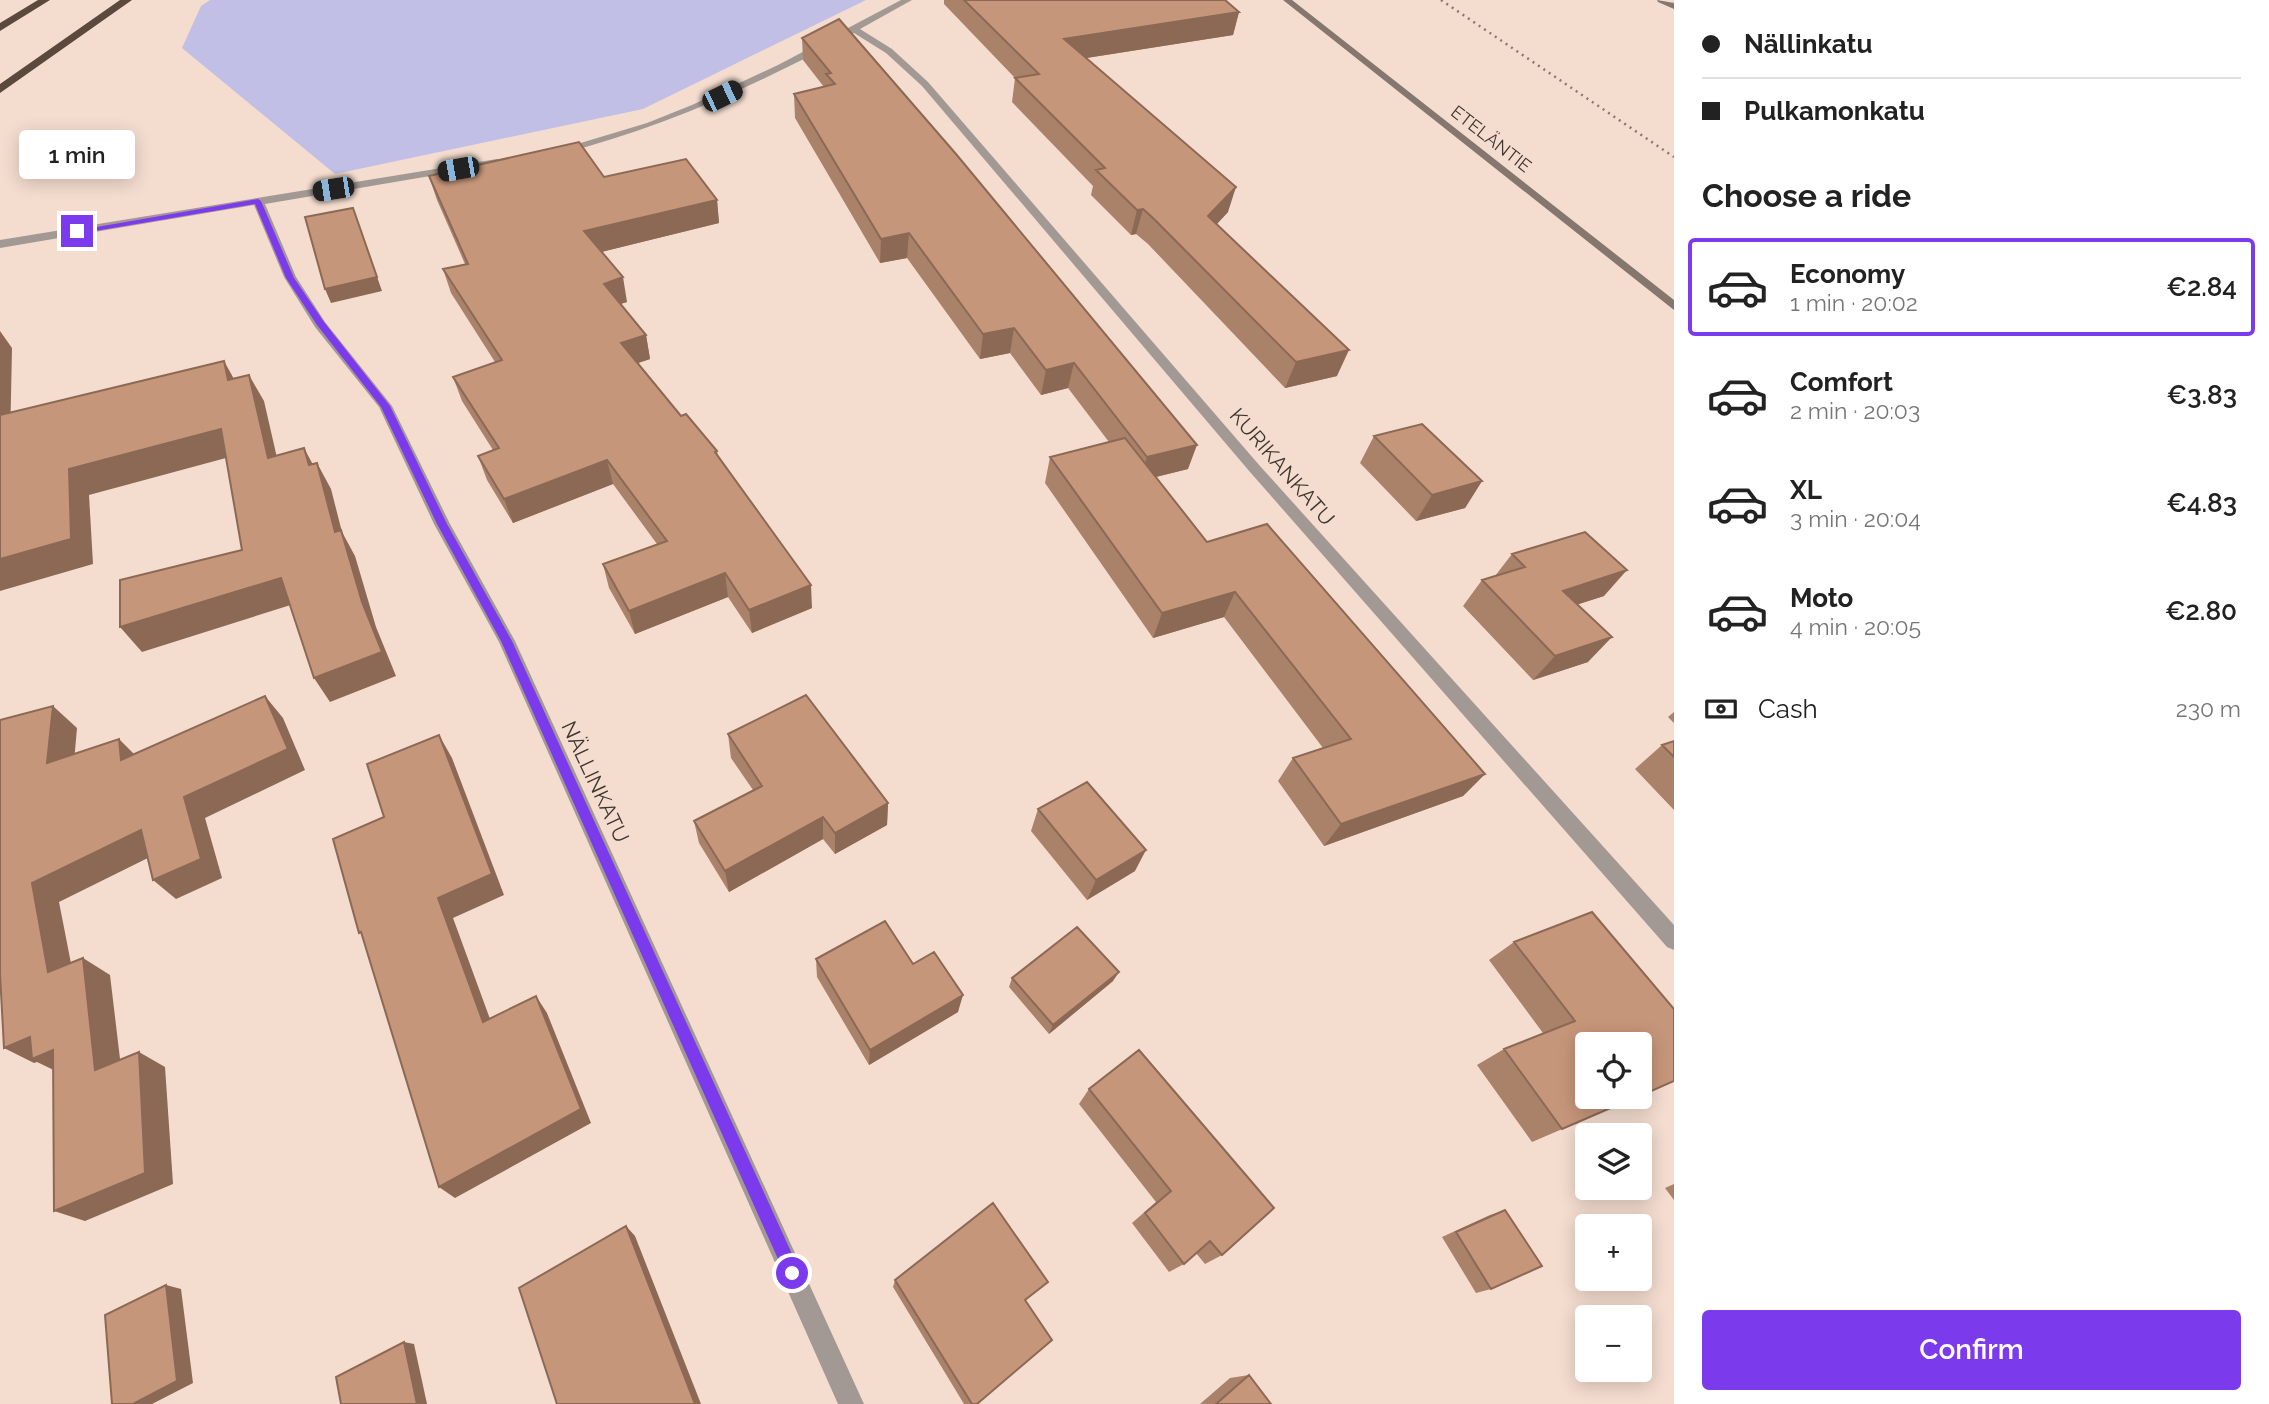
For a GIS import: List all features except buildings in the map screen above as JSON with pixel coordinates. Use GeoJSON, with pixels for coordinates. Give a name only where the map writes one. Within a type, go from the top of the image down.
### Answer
{"type":"FeatureCollection","features":[{"type":"Feature","properties":{"kind":"highway"},"geometry":{"type":"LineString","coordinates":[[0,28],[45,0]]}},
{"type":"Feature","properties":{"kind":"highway"},"geometry":{"type":"LineString","coordinates":[[0,89],[127,0]]}},
{"type":"Feature","properties":{"kind":"main road","name":"ETELÄNTIE"},"geometry":{"type":"LineString","coordinates":[[1287,0],[1674,306]]}},
{"type":"Feature","properties":{"kind":"main road"},"geometry":{"type":"LineString","coordinates":[[1661,0],[1674,6]]}},
{"type":"Feature","properties":{"kind":"street"},"geometry":{"type":"LineString","coordinates":[[544,154],[612,139],[669,120],[747,84],[908,0]]}},
{"type":"Feature","properties":{"kind":"street","name":"KURIKANKATU"},"geometry":{"type":"LineString","coordinates":[[854,29],[890,51],[925,84],[1255,469],[1674,940]]}},
{"type":"Feature","properties":{"kind":"street"},"geometry":{"type":"LineString","coordinates":[[0,244],[508,161]]}},
{"type":"Feature","properties":{"kind":"street","name":"NÄLLINKATU"},"geometry":{"type":"LineString","coordinates":[[258,201],[290,278],[320,324],[385,406],[442,524],[507,641],[851,1404]]}},
{"type":"Feature","properties":{"kind":"shaded area"},"geometry":{"type":"Polygon","coordinates":[[[210,0],[866,0],[643,109],[335,174],[182,48],[201,6],[210,0]]]}},
{"type":"Feature","properties":{"kind":"railway"},"geometry":{"type":"LineString","coordinates":[[1441,0],[1674,157]]}},
{"type":"Feature","properties":{"kind":"route"},"geometry":{"type":"LineString","coordinates":[[77,231],[258,201],[290,278],[320,324],[385,406],[442,524],[507,641],[792,1273]]}}]}
